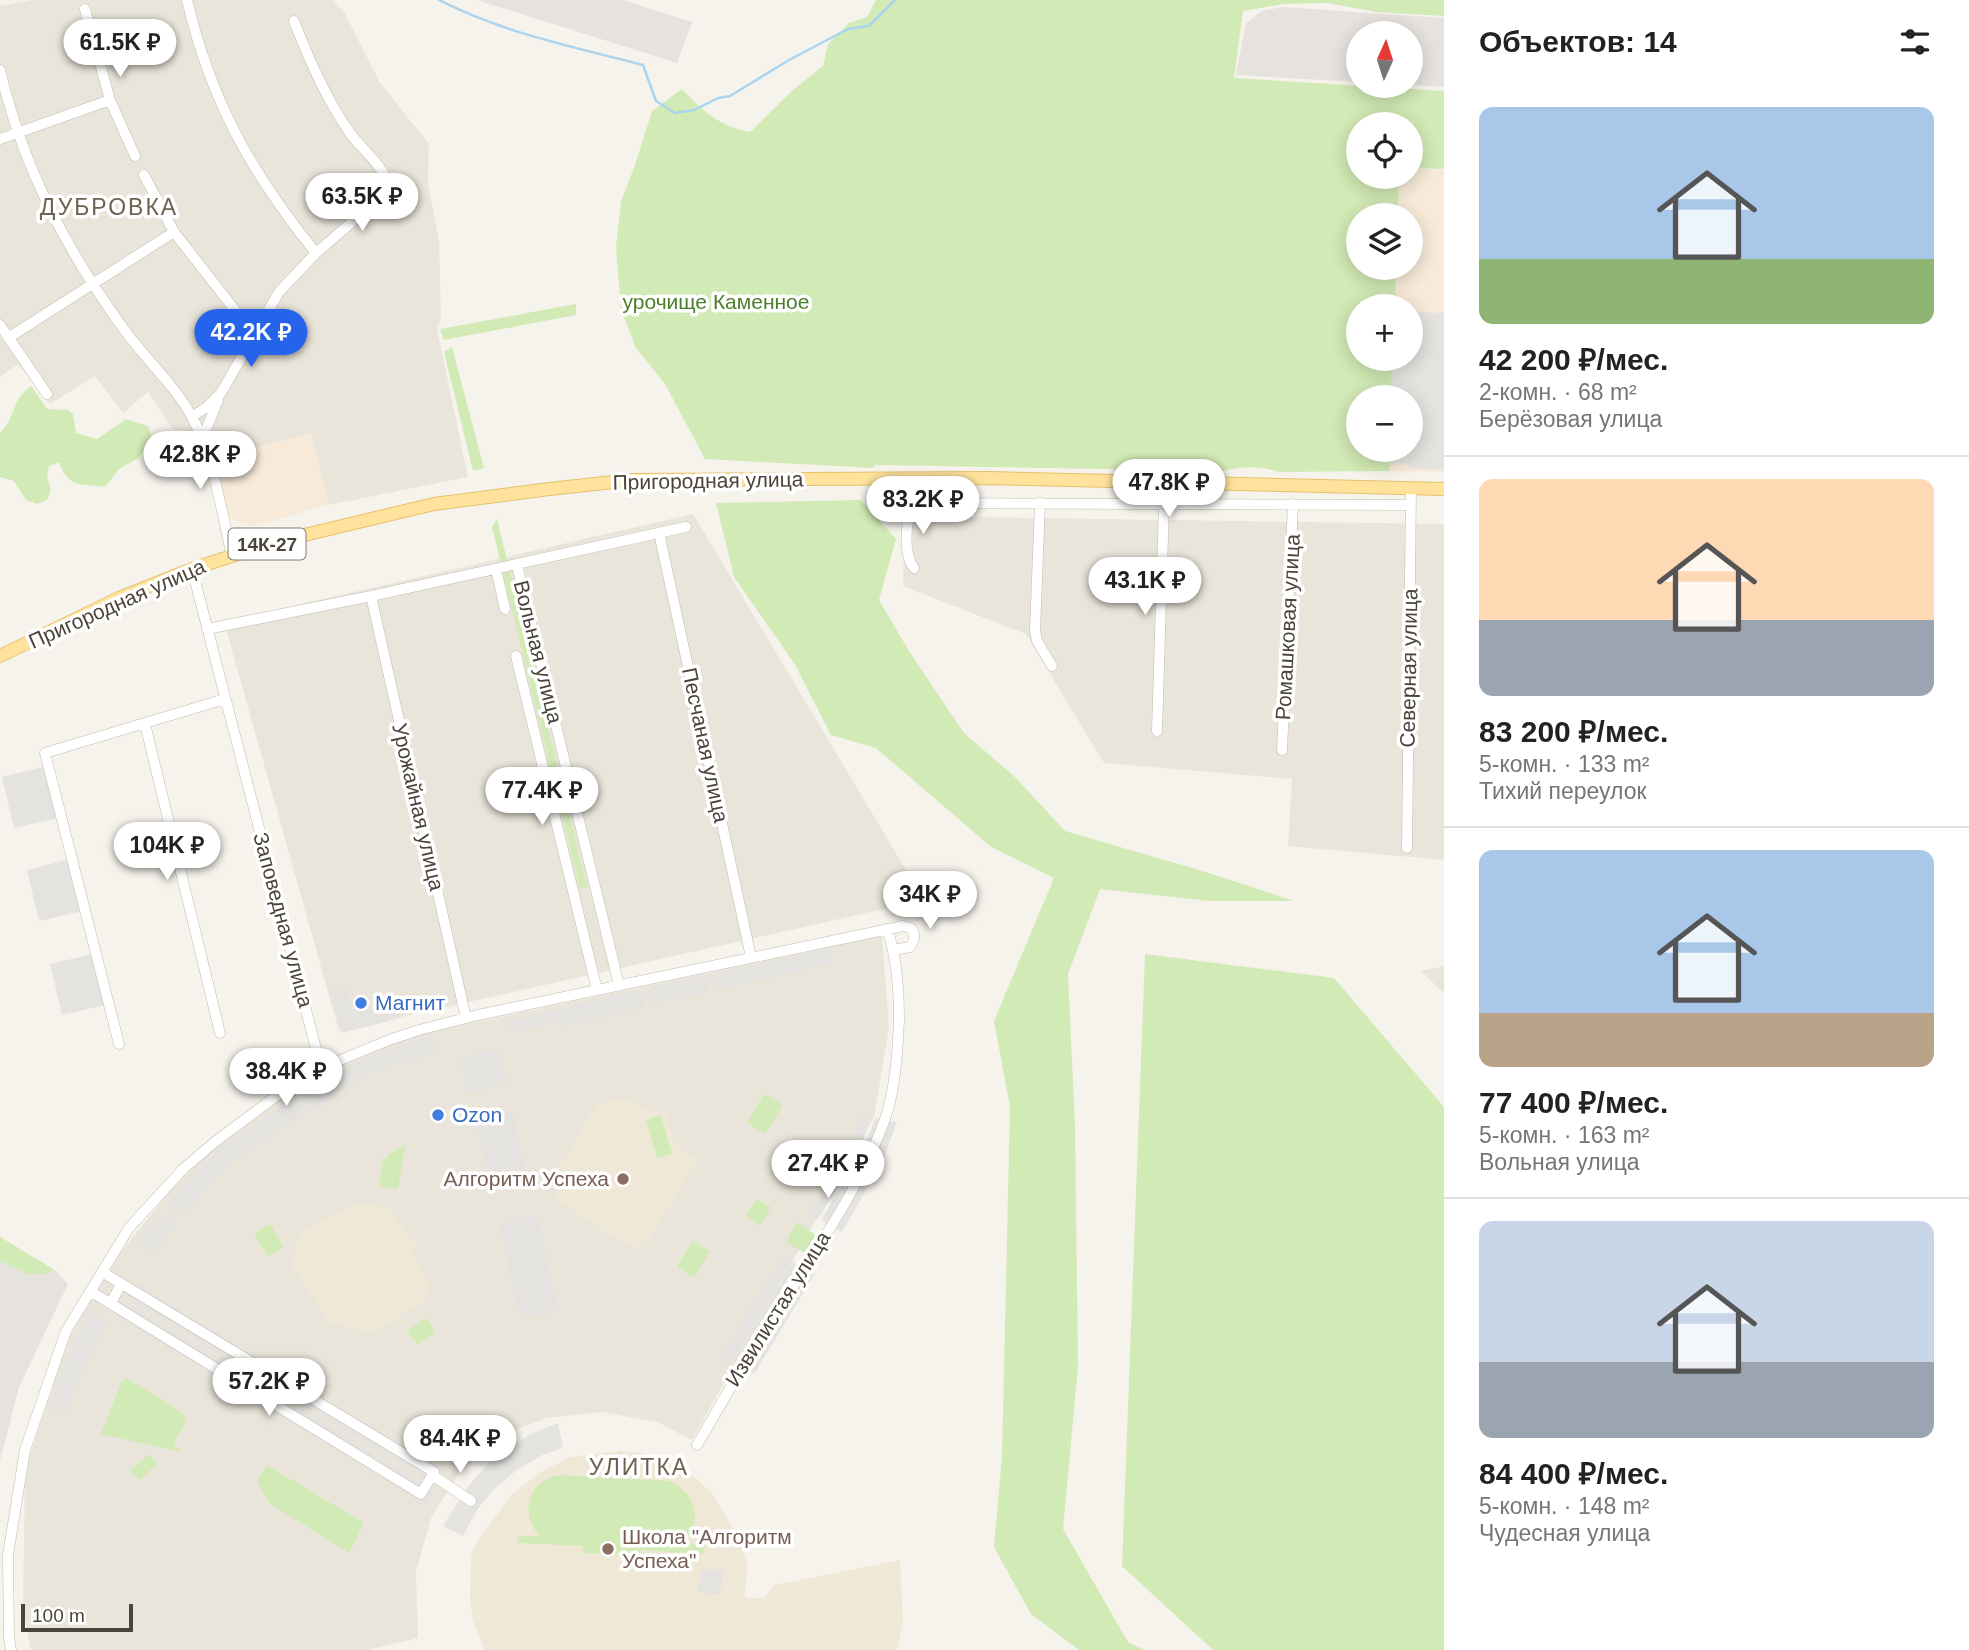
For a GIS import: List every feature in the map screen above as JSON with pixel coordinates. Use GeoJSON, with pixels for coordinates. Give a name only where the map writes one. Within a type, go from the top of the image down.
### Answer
{"type":"FeatureCollection","features":[{"type":"Feature","properties":{"kind":"main road","name":"Пригородная улица"},"geometry":{"type":"LineString","coordinates":[[0,656],[119,598],[232,555],[349,522],[422,507],[550,489],[632,480],[989,478],[1444,489]]}},
{"type":"Feature","properties":{"kind":"street"},"geometry":{"type":"LineString","coordinates":[[187,0],[207,70],[237,139],[273,198],[316,253]]}},
{"type":"Feature","properties":{"kind":"street"},"geometry":{"type":"LineString","coordinates":[[85,9],[110,100],[135,156]]}},
{"type":"Feature","properties":{"kind":"street"},"geometry":{"type":"LineString","coordinates":[[202,440],[221,393],[279,292],[316,253],[387,191],[388,181],[351,134],[323,89],[294,21]]}},
{"type":"Feature","properties":{"kind":"street"},"geometry":{"type":"LineString","coordinates":[[0,70],[18,133],[45,203],[92,284],[192,417],[202,440],[232,555]]}},
{"type":"Feature","properties":{"kind":"street"},"geometry":{"type":"LineString","coordinates":[[0,139],[110,100]]}},
{"type":"Feature","properties":{"kind":"street"},"geometry":{"type":"LineString","coordinates":[[144,176],[174,232],[244,323]]}},
{"type":"Feature","properties":{"kind":"street"},"geometry":{"type":"LineString","coordinates":[[9,338],[174,232]]}},
{"type":"Feature","properties":{"kind":"street"},"geometry":{"type":"LineString","coordinates":[[0,325],[47,394]]}},
{"type":"Feature","properties":{"kind":"street"},"geometry":{"type":"LineString","coordinates":[[192,417],[221,393]]}},
{"type":"Feature","properties":{"kind":"street","name":"Северная улица"},"geometry":{"type":"LineString","coordinates":[[1407,848],[1411,488]]}},
{"type":"Feature","properties":{"kind":"street"},"geometry":{"type":"LineString","coordinates":[[914,568],[908,560],[907,519],[911,508],[918,503],[1410,505]]}},
{"type":"Feature","properties":{"kind":"street"},"geometry":{"type":"LineString","coordinates":[[1040,503],[1035,630],[1037,641],[1052,666]]}},
{"type":"Feature","properties":{"kind":"street"},"geometry":{"type":"LineString","coordinates":[[1157,732],[1164,504]]}},
{"type":"Feature","properties":{"kind":"street","name":"Ромашковая улица"},"geometry":{"type":"LineString","coordinates":[[1282,750],[1293,504]]}},
{"type":"Feature","properties":{"kind":"street"},"geometry":{"type":"LineString","coordinates":[[207,629],[686,527]]}},
{"type":"Feature","properties":{"kind":"street","name":"Песчаная улица"},"geometry":{"type":"LineString","coordinates":[[659,533],[751,957]]}},
{"type":"Feature","properties":{"kind":"street","name":"Вольная улица"},"geometry":{"type":"LineString","coordinates":[[517,565],[618,985]]}},
{"type":"Feature","properties":{"kind":"street","name":"Заповедная улица"},"geometry":{"type":"LineString","coordinates":[[192,569],[321,1068]]}},
{"type":"Feature","properties":{"kind":"street","name":"Вольная улица"},"geometry":{"type":"LineString","coordinates":[[496,569],[505,609]]}},
{"type":"Feature","properties":{"kind":"street","name":"Урожайная улица"},"geometry":{"type":"LineString","coordinates":[[371,596],[466,1018]]}},
{"type":"Feature","properties":{"kind":"street","name":"Вольная улица"},"geometry":{"type":"LineString","coordinates":[[516,656],[597,990]]}},
{"type":"Feature","properties":{"kind":"street"},"geometry":{"type":"LineString","coordinates":[[119,1044],[46,753],[225,699]]}},
{"type":"Feature","properties":{"kind":"street"},"geometry":{"type":"LineString","coordinates":[[145,724],[220,1033]]}},
{"type":"Feature","properties":{"kind":"street"},"geometry":{"type":"LineString","coordinates":[[11,1650],[8,1555],[25,1450],[66,1331],[129,1228],[183,1169],[244,1118],[321,1068],[388,1040],[466,1018],[887,929],[911,928],[915,940],[910,947],[893,950]]}},
{"type":"Feature","properties":{"kind":"street","name":"Извилистая улица"},"geometry":{"type":"LineString","coordinates":[[697,1445],[735,1377],[809,1262],[870,1157],[887,1111],[894,1080],[899,998],[893,950],[887,929]]}},
{"type":"Feature","properties":{"kind":"street"},"geometry":{"type":"LineString","coordinates":[[90,1291],[421,1494],[434,1472],[102,1272]]}},
{"type":"Feature","properties":{"kind":"street"},"geometry":{"type":"LineString","coordinates":[[111,1303],[121,1284]]}},
{"type":"Feature","properties":{"kind":"street"},"geometry":{"type":"LineString","coordinates":[[432,1475],[471,1501]]}},
{"type":"Feature","properties":{"kind":"shaded area"},"geometry":{"type":"Polygon","coordinates":[[[31,0],[332,0],[344,12],[379,81],[429,144],[428,184],[439,241],[441,318],[437,329],[468,477],[329,505],[311,434],[213,458],[206,433],[173,429],[148,392],[123,413],[95,376],[50,404],[18,364],[0,377],[0,6],[31,0]]]}},
{"type":"Feature","properties":{"kind":"shaded area"},"geometry":{"type":"Polygon","coordinates":[[[477,0],[622,0],[692,22],[677,63],[477,0]]]}},
{"type":"Feature","properties":{"kind":"shaded area"},"geometry":{"type":"Polygon","coordinates":[[[1283,7],[1444,18],[1444,87],[1423,86],[1423,21],[1346,21],[1346,81],[1236,75],[1246,23],[1262,11],[1283,7]]]}},
{"type":"Feature","properties":{"kind":"shaded area"},"geometry":{"type":"Polygon","coordinates":[[[1423,169],[1444,170],[1444,472],[1389,471],[1389,462],[1423,462],[1423,385],[1392,385],[1392,371],[1423,371],[1423,294],[1395,294],[1396,280],[1423,280],[1423,203],[1398,203],[1399,189],[1423,189],[1423,169]]]}},
{"type":"Feature","properties":{"kind":"shaded area"},"geometry":{"type":"Polygon","coordinates":[[[1423,312],[1444,313],[1444,470],[1409,468],[1408,463],[1389,464],[1423,462],[1423,385],[1392,385],[1392,371],[1423,371],[1423,312]]]}},
{"type":"Feature","properties":{"kind":"shaded area"},"geometry":{"type":"Polygon","coordinates":[[[311,434],[329,505],[252,526],[229,518],[213,459],[311,434]]]}},
{"type":"Feature","properties":{"kind":"shaded area"},"geometry":{"type":"Polygon","coordinates":[[[693,514],[924,900],[339,1031],[224,622],[693,514]]]}},
{"type":"Feature","properties":{"kind":"shaded area"},"geometry":{"type":"Polygon","coordinates":[[[905,516],[1444,524],[1444,860],[1288,846],[1292,779],[1104,763],[1026,634],[903,586],[905,516]]]}},
{"type":"Feature","properties":{"kind":"shaded area"},"geometry":{"type":"Polygon","coordinates":[[[46,766],[58,818],[14,828],[2,777],[46,766]]]}},
{"type":"Feature","properties":{"kind":"shaded area"},"geometry":{"type":"Polygon","coordinates":[[[70,859],[82,911],[39,921],[27,870],[70,859]]]}},
{"type":"Feature","properties":{"kind":"shaded area"},"geometry":{"type":"Polygon","coordinates":[[[882,936],[889,1028],[874,1117],[692,1440],[657,1422],[602,1412],[547,1418],[515,1430],[489,1446],[460,1472],[431,1518],[416,1572],[418,1638],[367,1650],[31,1650],[23,1609],[25,1470],[70,1335],[121,1252],[174,1186],[224,1138],[303,1083],[409,1036],[882,936]]]}},
{"type":"Feature","properties":{"kind":"shaded area"},"geometry":{"type":"Polygon","coordinates":[[[830,948],[834,963],[716,990],[712,975],[830,948]]]}},
{"type":"Feature","properties":{"kind":"shaded area"},"geometry":{"type":"Polygon","coordinates":[[[93,954],[105,1005],[62,1015],[50,964],[93,954]]]}},
{"type":"Feature","properties":{"kind":"shaded area"},"geometry":{"type":"Polygon","coordinates":[[[1444,966],[1444,993],[1421,971],[1444,966]]]}},
{"type":"Feature","properties":{"kind":"shaded area"},"geometry":{"type":"Polygon","coordinates":[[[706,976],[709,992],[650,1004],[647,988],[706,976]]]}},
{"type":"Feature","properties":{"kind":"shaded area"},"geometry":{"type":"Polygon","coordinates":[[[345,986],[353,1013],[396,1003],[400,1018],[342,1033],[330,990],[345,986]]]}},
{"type":"Feature","properties":{"kind":"shaded area"},"geometry":{"type":"Polygon","coordinates":[[[640,989],[645,1007],[560,1028],[558,1021],[511,1033],[508,1022],[640,989]]]}},
{"type":"Feature","properties":{"kind":"shaded area"},"geometry":{"type":"Polygon","coordinates":[[[430,1036],[436,1052],[368,1074],[231,1162],[182,1216],[167,1205],[220,1147],[302,1093],[367,1057],[430,1036]]]}},
{"type":"Feature","properties":{"kind":"shaded area"},"geometry":{"type":"Polygon","coordinates":[[[499,1048],[507,1084],[467,1093],[459,1058],[499,1048]]]}},
{"type":"Feature","properties":{"kind":"shaded area","name":"Алгоритм Успеха"},"geometry":{"type":"Polygon","coordinates":[[[625,1098],[657,1112],[665,1110],[675,1145],[697,1160],[651,1236],[635,1249],[557,1201],[555,1192],[562,1188],[558,1170],[597,1104],[625,1098]]]}},
{"type":"Feature","properties":{"kind":"shaded area"},"geometry":{"type":"Polygon","coordinates":[[[512,1111],[529,1183],[512,1187],[495,1115],[512,1111]]]}},
{"type":"Feature","properties":{"kind":"shaded area"},"geometry":{"type":"Polygon","coordinates":[[[493,1116],[510,1187],[493,1191],[476,1120],[493,1116]]]}},
{"type":"Feature","properties":{"kind":"shaded area"},"geometry":{"type":"Polygon","coordinates":[[[861,1116],[870,1118],[859,1152],[818,1219],[809,1214],[848,1148],[861,1116]]]}},
{"type":"Feature","properties":{"kind":"shaded area"},"geometry":{"type":"Polygon","coordinates":[[[875,1118],[897,1122],[883,1160],[842,1232],[821,1220],[862,1153],[875,1118]]]}},
{"type":"Feature","properties":{"kind":"shaded area"},"geometry":{"type":"Polygon","coordinates":[[[377,1205],[394,1215],[417,1247],[410,1252],[430,1282],[425,1301],[373,1332],[330,1323],[291,1264],[300,1234],[351,1206],[377,1205]]]}},
{"type":"Feature","properties":{"kind":"shaded area"},"geometry":{"type":"Polygon","coordinates":[[[159,1212],[176,1224],[155,1254],[138,1242],[159,1212]]]}},
{"type":"Feature","properties":{"kind":"shaded area"},"geometry":{"type":"Polygon","coordinates":[[[537,1214],[558,1311],[540,1315],[518,1219],[537,1214]]]}},
{"type":"Feature","properties":{"kind":"shaded area"},"geometry":{"type":"Polygon","coordinates":[[[517,1219],[539,1315],[520,1319],[499,1223],[517,1219]]]}},
{"type":"Feature","properties":{"kind":"shaded area"},"geometry":{"type":"Polygon","coordinates":[[[0,1237],[56,1271],[68,1284],[19,1387],[0,1461],[0,1237]]]}},
{"type":"Feature","properties":{"kind":"shaded area"},"geometry":{"type":"Polygon","coordinates":[[[784,1254],[793,1259],[729,1365],[720,1359],[784,1254]]]}},
{"type":"Feature","properties":{"kind":"shaded area"},"geometry":{"type":"Polygon","coordinates":[[[793,1262],[814,1275],[755,1373],[739,1375],[730,1369],[793,1262]]]}},
{"type":"Feature","properties":{"kind":"shaded area"},"geometry":{"type":"Polygon","coordinates":[[[135,1283],[445,1472],[437,1486],[127,1297],[135,1283]]]}},
{"type":"Feature","properties":{"kind":"shaded area"},"geometry":{"type":"Polygon","coordinates":[[[124,1301],[434,1491],[426,1504],[115,1315],[124,1301]]]}},
{"type":"Feature","properties":{"kind":"shaded area"},"geometry":{"type":"Polygon","coordinates":[[[91,1311],[107,1320],[77,1381],[67,1414],[49,1409],[60,1374],[91,1311]]]}},
{"type":"Feature","properties":{"kind":"shaded area"},"geometry":{"type":"Polygon","coordinates":[[[558,1423],[563,1448],[542,1455],[518,1469],[493,1490],[477,1510],[463,1536],[443,1526],[468,1486],[490,1462],[529,1435],[558,1423]]]}},
{"type":"Feature","properties":{"kind":"shaded area","name":"Школа \"Алгоритм Успеха\""},"geometry":{"type":"Polygon","coordinates":[[[621,1451],[642,1453],[669,1463],[694,1477],[711,1492],[737,1535],[747,1564],[745,1597],[763,1599],[775,1585],[900,1560],[903,1624],[897,1650],[485,1650],[473,1620],[470,1601],[471,1556],[474,1546],[512,1494],[539,1473],[570,1457],[621,1451]]]}},
{"type":"Feature","properties":{"kind":"shaded area"},"geometry":{"type":"Polygon","coordinates":[[[702,1569],[724,1570],[720,1594],[697,1593],[702,1569]]]}},
{"type":"Feature","properties":{"kind":"green space","name":"урочище Каменное"},"geometry":{"type":"Polygon","coordinates":[[[876,0],[1444,0],[1444,16],[1376,12],[1327,3],[1284,4],[1243,11],[1234,78],[1346,85],[1346,98],[1423,98],[1423,90],[1444,91],[1444,169],[1423,168],[1423,112],[1346,112],[1346,189],[1399,189],[1398,203],[1346,203],[1346,280],[1396,280],[1395,294],[1346,294],[1346,371],[1392,371],[1392,385],[1346,385],[1346,462],[1389,462],[1389,471],[1279,472],[1251,467],[1223,471],[875,465],[873,468],[705,459],[665,384],[636,348],[621,310],[616,247],[621,201],[652,111],[682,89],[712,116],[739,130],[750,132],[793,90],[823,66],[828,44],[849,23],[867,17],[876,0]]]}},
{"type":"Feature","properties":{"kind":"green space"},"geometry":{"type":"Polygon","coordinates":[[[576,304],[576,315],[444,340],[440,329],[576,304]]]}},
{"type":"Feature","properties":{"kind":"green space"},"geometry":{"type":"Polygon","coordinates":[[[452,347],[484,468],[473,471],[444,352],[452,347]]]}},
{"type":"Feature","properties":{"kind":"green space"},"geometry":{"type":"Polygon","coordinates":[[[31,386],[47,409],[68,410],[73,414],[76,433],[97,439],[126,419],[148,426],[152,438],[139,458],[120,468],[105,487],[71,481],[59,462],[49,466],[47,478],[51,489],[47,500],[37,504],[26,500],[14,481],[0,477],[0,433],[20,397],[31,386]]]}},
{"type":"Feature","properties":{"kind":"green space"},"geometry":{"type":"Polygon","coordinates":[[[861,500],[896,539],[879,600],[909,651],[964,733],[1015,777],[1065,831],[1294,901],[1210,901],[1100,889],[1068,974],[1075,1125],[1078,1367],[1063,1529],[1128,1642],[1145,1650],[1079,1650],[1031,1614],[994,1547],[1002,1457],[1010,1107],[994,1021],[1054,878],[991,847],[876,748],[831,735],[794,663],[734,577],[716,503],[861,500]]]}},
{"type":"Feature","properties":{"kind":"green space"},"geometry":{"type":"Polygon","coordinates":[[[497,519],[587,887],[580,889],[492,527],[497,519]]]}},
{"type":"Feature","properties":{"kind":"green space"},"geometry":{"type":"Polygon","coordinates":[[[1145,954],[1334,978],[1444,1107],[1444,1650],[1213,1650],[1122,1566],[1145,954]]]}},
{"type":"Feature","properties":{"kind":"green space"},"geometry":{"type":"Polygon","coordinates":[[[764,1094],[783,1105],[765,1134],[747,1123],[764,1094]]]}},
{"type":"Feature","properties":{"kind":"green space"},"geometry":{"type":"Polygon","coordinates":[[[661,1115],[672,1154],[657,1158],[646,1120],[661,1115]]]}},
{"type":"Feature","properties":{"kind":"green space"},"geometry":{"type":"Polygon","coordinates":[[[405,1145],[398,1189],[379,1186],[383,1158],[388,1158],[388,1154],[405,1145]]]}},
{"type":"Feature","properties":{"kind":"green space"},"geometry":{"type":"Polygon","coordinates":[[[756,1199],[771,1207],[760,1226],[746,1216],[756,1199]]]}},
{"type":"Feature","properties":{"kind":"green space"},"geometry":{"type":"Polygon","coordinates":[[[797,1222],[817,1236],[809,1253],[786,1242],[797,1222]]]}},
{"type":"Feature","properties":{"kind":"green space"},"geometry":{"type":"Polygon","coordinates":[[[270,1224],[284,1247],[268,1257],[254,1233],[270,1224]]]}},
{"type":"Feature","properties":{"kind":"green space"},"geometry":{"type":"Polygon","coordinates":[[[0,1237],[53,1269],[49,1274],[28,1274],[0,1261],[0,1237]]]}},
{"type":"Feature","properties":{"kind":"green space"},"geometry":{"type":"Polygon","coordinates":[[[692,1241],[710,1251],[694,1278],[677,1267],[692,1241]]]}},
{"type":"Feature","properties":{"kind":"green space"},"geometry":{"type":"Polygon","coordinates":[[[427,1318],[436,1332],[417,1345],[407,1330],[427,1318]]]}},
{"type":"Feature","properties":{"kind":"green space"},"geometry":{"type":"Polygon","coordinates":[[[126,1378],[173,1406],[186,1417],[186,1422],[173,1444],[182,1452],[101,1434],[122,1381],[126,1378]]]}},
{"type":"Feature","properties":{"kind":"green space"},"geometry":{"type":"Polygon","coordinates":[[[149,1454],[158,1464],[139,1480],[130,1470],[149,1454]]]}},
{"type":"Feature","properties":{"kind":"green space"},"geometry":{"type":"Polygon","coordinates":[[[267,1465],[364,1523],[349,1553],[269,1503],[257,1481],[267,1465]]]}},
{"type":"Feature","properties":{"kind":"green space"},"geometry":{"type":"Polygon","coordinates":[[[560,1475],[670,1481],[686,1493],[694,1509],[693,1526],[683,1543],[705,1545],[703,1554],[641,1550],[640,1555],[582,1553],[583,1546],[517,1543],[518,1536],[540,1536],[529,1517],[530,1498],[541,1483],[560,1475]]]}},
{"type":"Feature","properties":{"kind":"waterway"},"geometry":{"type":"LineString","coordinates":[[439,0],[463,12],[513,30],[643,65],[656,101],[675,113],[694,110],[718,98],[730,96],[789,60],[848,29],[869,26],[895,0]]}},
{"type":"Feature","properties":{"kind":"place","name":"Магнит"},"geometry":{"type":"Point","coordinates":[361,1003]}},
{"type":"Feature","properties":{"kind":"place","name":"Ozon"},"geometry":{"type":"Point","coordinates":[438,1115]}},
{"type":"Feature","properties":{"kind":"place","name":"Алгоритм Успеха"},"geometry":{"type":"Point","coordinates":[623,1179]}},
{"type":"Feature","properties":{"kind":"place","name":"Школа \"Алгоритм Успеха\""},"geometry":{"type":"Point","coordinates":[608,1549]}},
{"type":"Feature","properties":{"kind":"district","name":"ДУБРОВКА"},"geometry":{"type":"Point","coordinates":[109,207]}},
{"type":"Feature","properties":{"kind":"district","name":"УЛИТКА"},"geometry":{"type":"Point","coordinates":[639,1467]}}]}
